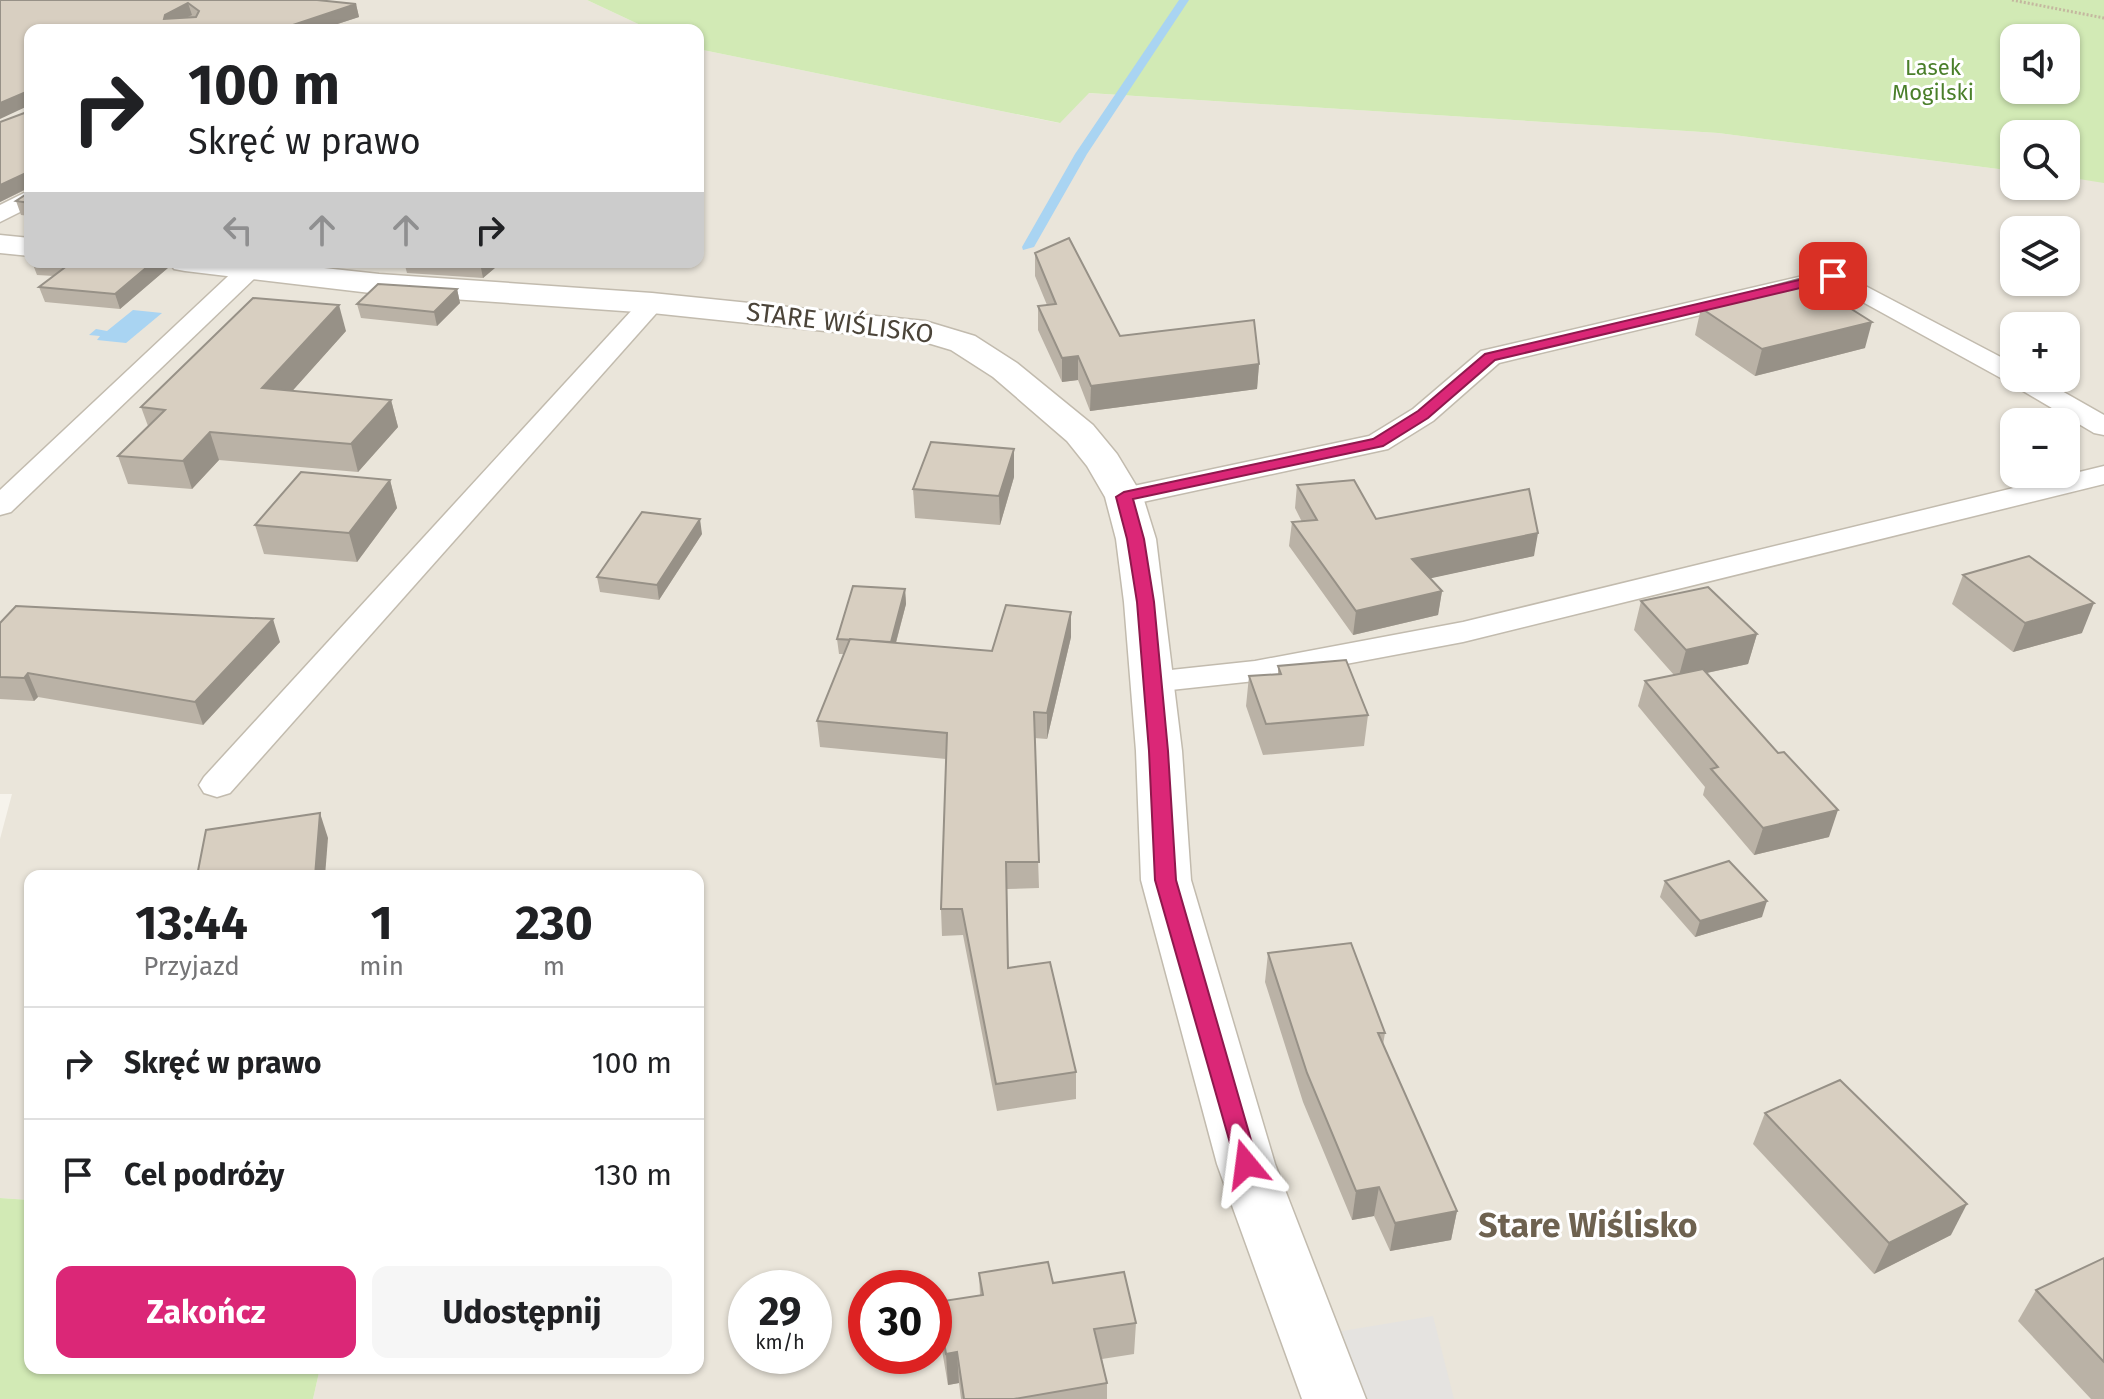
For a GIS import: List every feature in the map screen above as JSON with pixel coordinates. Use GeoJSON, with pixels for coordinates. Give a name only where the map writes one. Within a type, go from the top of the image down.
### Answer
{"type":"FeatureCollection","features":[{"type":"Feature","properties":{"kind":"street"},"geometry":{"type":"LineString","coordinates":[[0,244],[24,246]]}},
{"type":"Feature","properties":{"kind":"street","name":"STARE WIŚLISKO"},"geometry":{"type":"LineString","coordinates":[[241,268],[379,284],[652,303],[888,325],[955,340],[1005,370],[1080,433],[1104,462],[1124,497],[1143,582],[1166,880],[1246,1164],[1334,1399]]}},
{"type":"Feature","properties":{"kind":"lane"},"geometry":{"type":"LineString","coordinates":[[0,215],[24,201]]}},
{"type":"Feature","properties":{"kind":"lane"},"geometry":{"type":"LineString","coordinates":[[0,506],[250,269]]}},
{"type":"Feature","properties":{"kind":"lane"},"geometry":{"type":"LineString","coordinates":[[1124,497],[1378,443],[1423,415],[1490,357],[1833,276],[2000,367]]}},
{"type":"Feature","properties":{"kind":"lane"},"geometry":{"type":"LineString","coordinates":[[217,785],[652,303]]}},
{"type":"Feature","properties":{"kind":"lane"},"geometry":{"type":"LineString","coordinates":[[2043,392],[2104,427]]}},
{"type":"Feature","properties":{"kind":"lane"},"geometry":{"type":"LineString","coordinates":[[1152,682],[1255,671],[1463,632],[2104,475]]}},
{"type":"Feature","properties":{"kind":"path"},"geometry":{"type":"LineString","coordinates":[[2012,0],[2104,18]]}},
{"type":"Feature","properties":{"kind":"shaded area"},"geometry":{"type":"Polygon","coordinates":[[[0,0],[587,0],[638,24],[24,24],[24,268],[704,268],[704,50],[1059,123],[1088,93],[1718,133],[2000,169],[2000,200],[2080,200],[2080,179],[2104,182],[2104,1399],[313,1399],[319,1374],[704,1374],[704,870],[24,870],[24,1200],[0,1198],[0,839],[12,794],[0,794],[0,0]]]}},
{"type":"Feature","properties":{"kind":"shaded area"},"geometry":{"type":"Polygon","coordinates":[[[1433,1316],[1454,1399],[1362,1399],[1336,1332],[1433,1316]]]}},
{"type":"Feature","properties":{"kind":"green space","name":"Lasek Mogilski"},"geometry":{"type":"Polygon","coordinates":[[[587,0],[2104,0],[2104,183],[2080,179],[2080,120],[2000,120],[2000,169],[1718,133],[1089,93],[1060,123],[704,50],[704,24],[638,24],[587,0]]]}},
{"type":"Feature","properties":{"kind":"green space"},"geometry":{"type":"Polygon","coordinates":[[[0,1198],[24,1200],[24,1374],[319,1374],[313,1399],[0,1399],[0,1198]]]}},
{"type":"Feature","properties":{"kind":"water"},"geometry":{"type":"Polygon","coordinates":[[[133,310],[162,313],[126,343],[97,340],[100,336],[89,335],[96,329],[107,331],[133,310]]]}},
{"type":"Feature","properties":{"kind":"building"},"geometry":{"type":"Polygon","coordinates":[[[0,0],[317,0],[356,4],[296,24],[24,24],[24,93],[0,103],[0,0]],[[188,3],[165,15],[164,19],[196,17],[199,11],[188,3]]]}},
{"type":"Feature","properties":{"kind":"building"},"geometry":{"type":"Polygon","coordinates":[[[24,113],[24,174],[0,185],[0,122],[24,113]]]}},
{"type":"Feature","properties":{"kind":"building"},"geometry":{"type":"Polygon","coordinates":[[[1069,238],[1120,336],[1254,320],[1259,364],[1091,386],[1078,356],[1062,358],[1038,306],[1056,304],[1035,253],[1069,238]]]}},
{"type":"Feature","properties":{"kind":"building"},"geometry":{"type":"Polygon","coordinates":[[[64,268],[146,268],[115,294],[39,287],[64,268]]]}},
{"type":"Feature","properties":{"kind":"building"},"geometry":{"type":"Polygon","coordinates":[[[1802,278],[1872,322],[1762,349],[1701,308],[1744,298],[1740,295],[1802,278]]]}},
{"type":"Feature","properties":{"kind":"building"},"geometry":{"type":"Polygon","coordinates":[[[378,284],[457,289],[434,312],[357,304],[378,284]]]}},
{"type":"Feature","properties":{"kind":"building"},"geometry":{"type":"Polygon","coordinates":[[[253,298],[339,305],[262,388],[391,400],[351,444],[210,432],[183,461],[118,456],[165,410],[141,407],[253,298]]]}},
{"type":"Feature","properties":{"kind":"building"},"geometry":{"type":"Polygon","coordinates":[[[931,442],[1014,449],[999,496],[913,489],[931,442]]]}},
{"type":"Feature","properties":{"kind":"building"},"geometry":{"type":"Polygon","coordinates":[[[301,472],[390,480],[349,533],[255,525],[301,472]]]}},
{"type":"Feature","properties":{"kind":"building"},"geometry":{"type":"Polygon","coordinates":[[[1354,480],[1376,519],[1529,489],[1538,533],[1412,559],[1442,591],[1356,611],[1292,522],[1317,520],[1297,485],[1354,480]]]}},
{"type":"Feature","properties":{"kind":"building"},"geometry":{"type":"Polygon","coordinates":[[[642,512],[700,519],[657,585],[597,577],[642,512]]]}},
{"type":"Feature","properties":{"kind":"building"},"geometry":{"type":"Polygon","coordinates":[[[2029,556],[2094,603],[2025,623],[1963,575],[2029,556]]]}},
{"type":"Feature","properties":{"kind":"building"},"geometry":{"type":"Polygon","coordinates":[[[853,586],[905,589],[891,642],[837,639],[853,586]]]}},
{"type":"Feature","properties":{"kind":"building"},"geometry":{"type":"Polygon","coordinates":[[[1708,587],[1757,634],[1686,650],[1641,601],[1708,587]]]}},
{"type":"Feature","properties":{"kind":"building"},"geometry":{"type":"Polygon","coordinates":[[[1006,605],[1071,612],[1047,713],[1034,712],[1039,862],[1006,862],[1008,968],[1050,962],[1076,1072],[996,1084],[962,909],[941,909],[947,733],[817,721],[850,639],[992,651],[1006,605]]]}},
{"type":"Feature","properties":{"kind":"building"},"geometry":{"type":"Polygon","coordinates":[[[16,606],[273,619],[195,702],[28,673],[24,678],[0,677],[0,623],[16,606]]]}},
{"type":"Feature","properties":{"kind":"building"},"geometry":{"type":"Polygon","coordinates":[[[1346,660],[1368,715],[1266,724],[1249,676],[1281,674],[1278,666],[1346,660]]]}},
{"type":"Feature","properties":{"kind":"building"},"geometry":{"type":"Polygon","coordinates":[[[1703,669],[1778,753],[1784,752],[1838,810],[1763,828],[1711,769],[1718,767],[1645,681],[1703,669]]]}},
{"type":"Feature","properties":{"kind":"building"},"geometry":{"type":"Polygon","coordinates":[[[320,813],[315,870],[198,870],[206,830],[320,813]]]}},
{"type":"Feature","properties":{"kind":"building"},"geometry":{"type":"Polygon","coordinates":[[[1729,861],[1767,901],[1700,921],[1665,881],[1729,861]]]}},
{"type":"Feature","properties":{"kind":"building"},"geometry":{"type":"Polygon","coordinates":[[[1351,943],[1385,1033],[1378,1033],[1457,1211],[1395,1223],[1379,1187],[1356,1191],[1307,1073],[1268,953],[1351,943]]]}},
{"type":"Feature","properties":{"kind":"building"},"geometry":{"type":"Polygon","coordinates":[[[1840,1080],[1967,1204],[1889,1243],[1765,1113],[1840,1080]]]}},
{"type":"Feature","properties":{"kind":"building"},"geometry":{"type":"Polygon","coordinates":[[[2104,1258],[2104,1362],[2036,1290],[2104,1258]]]}},
{"type":"Feature","properties":{"kind":"building"},"geometry":{"type":"Polygon","coordinates":[[[1048,1262],[1053,1283],[1124,1272],[1136,1323],[1094,1329],[1107,1383],[1014,1399],[964,1399],[957,1352],[952,1353],[952,1300],[983,1295],[979,1273],[1048,1262]]]}},
{"type":"Feature","properties":{"kind":"waterway"},"geometry":{"type":"LineString","coordinates":[[1028,247],[1081,154],[1184,0]]}},
{"type":"Feature","properties":{"kind":"district","name":"Stare Wiślisko"},"geometry":{"type":"Point","coordinates":[1588,1225]}},
{"type":"Feature","properties":{"kind":"route"},"geometry":{"type":"LineString","coordinates":[[1246,1164],[1166,880],[1159,751],[1145,602],[1136,539],[1124,497],[1378,443],[1423,415],[1490,357],[1833,276]]}}]}
